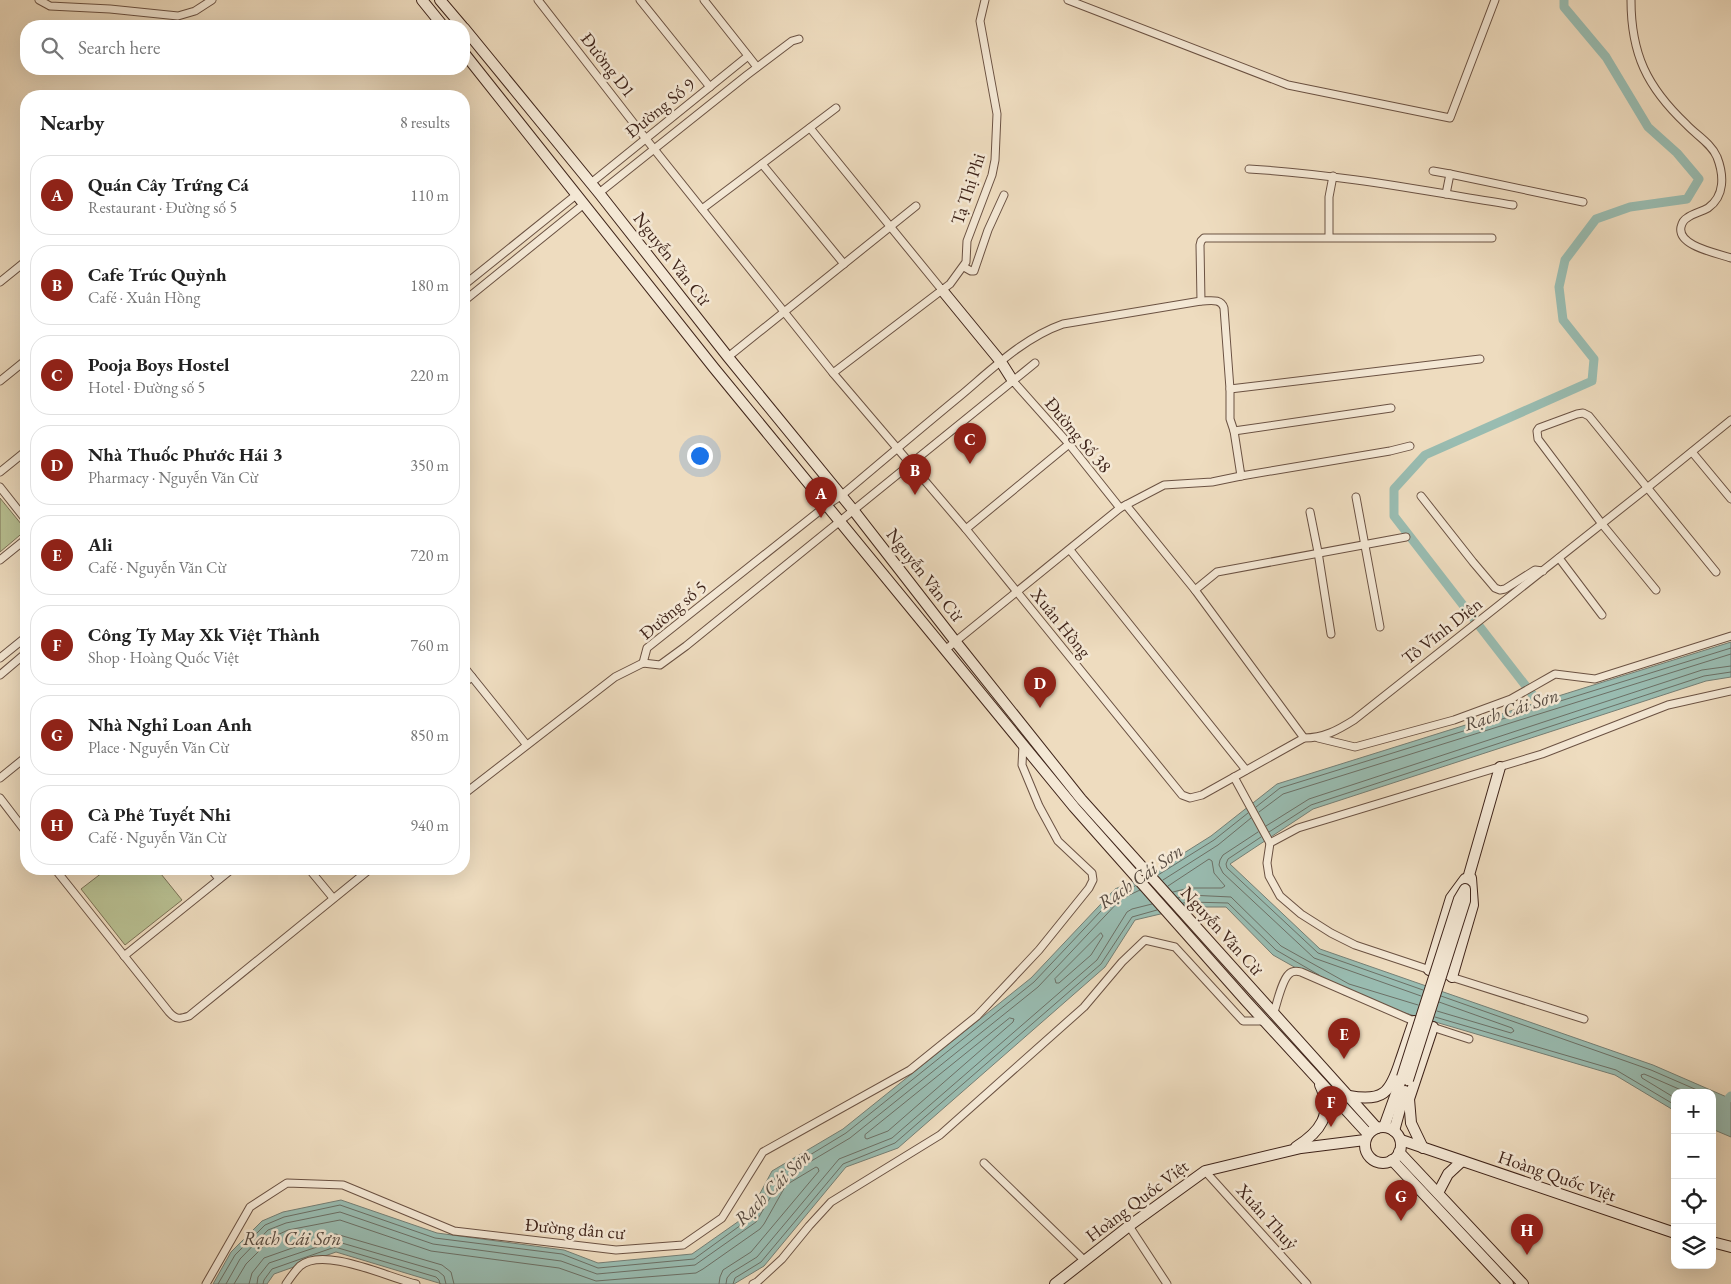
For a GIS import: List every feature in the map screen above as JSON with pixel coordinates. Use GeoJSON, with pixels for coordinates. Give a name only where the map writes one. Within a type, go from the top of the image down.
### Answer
{"type":"FeatureCollection","features":[{"type":"Feature","properties":{"kind":"main road"},"geometry":{"type":"LineString","coordinates":[[422,0],[437,20]]}},
{"type":"Feature","properties":{"kind":"main road","name":"Nguyễn Văn Cừ"},"geometry":{"type":"LineString","coordinates":[[440,0],[457,20]]}},
{"type":"Feature","properties":{"kind":"main road","name":"Nguyễn Văn Cừ"},"geometry":{"type":"LineString","coordinates":[[470,36],[591,183],[728,357],[842,495],[1081,799],[1349,1096],[1380,1127]]}},
{"type":"Feature","properties":{"kind":"main road","name":"Nguyễn Văn Cừ"},"geometry":{"type":"LineString","coordinates":[[470,61],[714,368],[1074,808],[1318,1080],[1366,1137]]}},
{"type":"Feature","properties":{"kind":"main road"},"geometry":{"type":"LineString","coordinates":[[576,195],[591,183]]}},
{"type":"Feature","properties":{"kind":"main road"},"geometry":{"type":"LineString","coordinates":[[584,204],[598,192]]}},
{"type":"Feature","properties":{"kind":"main road"},"geometry":{"type":"LineString","coordinates":[[942,290],[1001,362],[1013,381]]}},
{"type":"Feature","properties":{"kind":"main road"},"geometry":{"type":"LineString","coordinates":[[714,368],[728,357]]}},
{"type":"Feature","properties":{"kind":"main road"},"geometry":{"type":"LineString","coordinates":[[1394,1131],[1405,1078],[1459,899],[1465,890],[1471,872],[1500,767]]}},
{"type":"Feature","properties":{"kind":"main road"},"geometry":{"type":"LineString","coordinates":[[1429,970],[1451,898],[1471,872]]}},
{"type":"Feature","properties":{"kind":"main road"},"geometry":{"type":"LineString","coordinates":[[1452,977],[1473,905],[1471,872]]}},
{"type":"Feature","properties":{"kind":"main road"},"geometry":{"type":"LineString","coordinates":[[1349,1096],[1369,1098],[1382,1094],[1391,1086],[1414,1021]]}},
{"type":"Feature","properties":{"kind":"main road"},"geometry":{"type":"LineString","coordinates":[[1423,1148],[1411,1122],[1409,1099],[1432,1027]]}},
{"type":"Feature","properties":{"kind":"main road"},"geometry":{"type":"LineString","coordinates":[[1380,1127],[1394,1131],[1401,1140],[1399,1152],[1392,1160],[1380,1162],[1374,1160],[1366,1151],[1366,1137],[1380,1127],[1405,1078]]}},
{"type":"Feature","properties":{"kind":"main road"},"geometry":{"type":"LineString","coordinates":[[1289,1151],[1310,1138],[1321,1126],[1326,1110],[1318,1080]]}},
{"type":"Feature","properties":{"kind":"main road","name":"Hoàng Quốc Việt"},"geometry":{"type":"LineString","coordinates":[[1059,1283],[1084,1260],[1205,1171],[1289,1151],[1366,1137]]}},
{"type":"Feature","properties":{"kind":"main road","name":"Hoàng Quốc Việt"},"geometry":{"type":"LineString","coordinates":[[1401,1140],[1671,1233]]}},
{"type":"Feature","properties":{"kind":"main road"},"geometry":{"type":"LineString","coordinates":[[1399,1152],[1524,1284]]}},
{"type":"Feature","properties":{"kind":"main road"},"geometry":{"type":"LineString","coordinates":[[1392,1160],[1508,1284]]}},
{"type":"Feature","properties":{"kind":"main road"},"geometry":{"type":"LineString","coordinates":[[1438,1193],[1448,1174],[1462,1161]]}},
{"type":"Feature","properties":{"kind":"main road"},"geometry":{"type":"LineString","coordinates":[[1716,1243],[1731,1246]]}},
{"type":"Feature","properties":{"kind":"street"},"geometry":{"type":"LineString","coordinates":[[39,0],[50,6],[110,9],[178,16],[195,11],[212,0]]}},
{"type":"Feature","properties":{"kind":"street"},"geometry":{"type":"LineString","coordinates":[[106,0],[110,9]]}},
{"type":"Feature","properties":{"kind":"street"},"geometry":{"type":"LineString","coordinates":[[640,0],[710,87]]}},
{"type":"Feature","properties":{"kind":"street"},"geometry":{"type":"LineString","coordinates":[[704,0],[757,67]]}},
{"type":"Feature","properties":{"kind":"street","name":"Tạ Thị Phi"},"geometry":{"type":"LineString","coordinates":[[964,267],[967,258],[967,241],[992,175],[997,145],[997,114],[980,21],[985,0]]}},
{"type":"Feature","properties":{"kind":"street"},"geometry":{"type":"LineString","coordinates":[[1068,0],[1288,85],[1450,118],[1495,0]]}},
{"type":"Feature","properties":{"kind":"street"},"geometry":{"type":"LineString","coordinates":[[1631,0],[1631,22],[1636,51],[1650,80],[1664,103],[1709,145],[1716,155],[1722,174],[1721,192],[1716,201],[1707,209],[1686,218],[1682,223],[1680,232],[1683,239],[1695,246],[1731,258]]}},
{"type":"Feature","properties":{"kind":"street","name":"Đường D1"},"geometry":{"type":"LineString","coordinates":[[539,1],[784,312]]}},
{"type":"Feature","properties":{"kind":"street"},"geometry":{"type":"LineString","coordinates":[[598,192],[757,67],[792,41],[799,39]]}},
{"type":"Feature","properties":{"kind":"street","name":"Đường Số 9"},"geometry":{"type":"LineString","coordinates":[[591,183],[748,56]]}},
{"type":"Feature","properties":{"kind":"street"},"geometry":{"type":"LineString","coordinates":[[702,209],[836,108]]}},
{"type":"Feature","properties":{"kind":"street"},"geometry":{"type":"LineString","coordinates":[[810,128],[942,290]]}},
{"type":"Feature","properties":{"kind":"street"},"geometry":{"type":"LineString","coordinates":[[762,164],[844,264]]}},
{"type":"Feature","properties":{"kind":"street"},"geometry":{"type":"LineString","coordinates":[[1248,169],[1333,176],[1513,205]]}},
{"type":"Feature","properties":{"kind":"street"},"geometry":{"type":"LineString","coordinates":[[1433,171],[1583,202]]}},
{"type":"Feature","properties":{"kind":"street"},"geometry":{"type":"LineString","coordinates":[[1446,194],[1450,174]]}},
{"type":"Feature","properties":{"kind":"street"},"geometry":{"type":"LineString","coordinates":[[1330,237],[1329,197],[1333,176]]}},
{"type":"Feature","properties":{"kind":"street"},"geometry":{"type":"LineString","coordinates":[[470,280],[576,195]]}},
{"type":"Feature","properties":{"kind":"street"},"geometry":{"type":"LineString","coordinates":[[833,373],[950,284],[964,267],[974,271],[985,237],[1004,195]]}},
{"type":"Feature","properties":{"kind":"street"},"geometry":{"type":"LineString","coordinates":[[470,296],[584,204]]}},
{"type":"Feature","properties":{"kind":"street"},"geometry":{"type":"LineString","coordinates":[[728,357],[916,206]]}},
{"type":"Feature","properties":{"kind":"street"},"geometry":{"type":"LineString","coordinates":[[1241,476],[1234,431],[1230,419],[1230,388],[1224,308],[1220,301],[1201,301],[1200,246],[1204,238],[1492,238]]}},
{"type":"Feature","properties":{"kind":"street"},"geometry":{"type":"LineString","coordinates":[[0,282],[20,266]]}},
{"type":"Feature","properties":{"kind":"street","name":"Đường số 5"},"geometry":{"type":"LineString","coordinates":[[1035,363],[667,660],[660,665],[643,664],[647,648],[842,495],[1001,362],[1033,338],[1063,324],[1201,301]]}},
{"type":"Feature","properties":{"kind":"street","name":"Xuân Hồng"},"geometry":{"type":"LineString","coordinates":[[784,312],[909,464],[1018,592],[1182,795],[1190,798]]}},
{"type":"Feature","properties":{"kind":"street"},"geometry":{"type":"LineString","coordinates":[[1230,388],[1480,359]]}},
{"type":"Feature","properties":{"kind":"street"},"geometry":{"type":"LineString","coordinates":[[0,382],[20,365]]}},
{"type":"Feature","properties":{"kind":"street","name":"Đường Số 38"},"geometry":{"type":"LineString","coordinates":[[1013,381],[1195,590],[1304,738]]}},
{"type":"Feature","properties":{"kind":"street"},"geometry":{"type":"LineString","coordinates":[[1234,431],[1391,408]]}},
{"type":"Feature","properties":{"kind":"street"},"geometry":{"type":"LineString","coordinates":[[1656,590],[1602,524],[1538,439],[1536,434],[1538,429],[1574,414],[1586,414],[1716,572]]}},
{"type":"Feature","properties":{"kind":"street","name":"Tô Vĩnh Diện"},"geometry":{"type":"LineString","coordinates":[[1190,798],[1202,795],[1304,738],[1317,738],[1336,731],[1354,720],[1731,420]]}},
{"type":"Feature","properties":{"kind":"street"},"geometry":{"type":"LineString","coordinates":[[966,529],[1069,444]]}},
{"type":"Feature","properties":{"kind":"street"},"geometry":{"type":"LineString","coordinates":[[945,650],[1123,507],[1164,485],[1212,482],[1410,446]]}},
{"type":"Feature","properties":{"kind":"street"},"geometry":{"type":"LineString","coordinates":[[1692,452],[1731,499]]}},
{"type":"Feature","properties":{"kind":"street"},"geometry":{"type":"LineString","coordinates":[[0,472],[20,456]]}},
{"type":"Feature","properties":{"kind":"street"},"geometry":{"type":"LineString","coordinates":[[0,487],[20,512]]}},
{"type":"Feature","properties":{"kind":"street"},"geometry":{"type":"LineString","coordinates":[[1421,496],[1495,588],[1505,589],[1535,570],[1543,571]]}},
{"type":"Feature","properties":{"kind":"street"},"geometry":{"type":"LineString","coordinates":[[1356,497],[1380,627]]}},
{"type":"Feature","properties":{"kind":"street"},"geometry":{"type":"LineString","coordinates":[[1310,512],[1331,634]]}},
{"type":"Feature","properties":{"kind":"street"},"geometry":{"type":"LineString","coordinates":[[1195,590],[1217,572],[1406,537]]}},
{"type":"Feature","properties":{"kind":"street"},"geometry":{"type":"LineString","coordinates":[[0,560],[20,544]]}},
{"type":"Feature","properties":{"kind":"street"},"geometry":{"type":"LineString","coordinates":[[1070,550],[1246,770]]}},
{"type":"Feature","properties":{"kind":"street"},"geometry":{"type":"LineString","coordinates":[[1559,558],[1602,615]]}},
{"type":"Feature","properties":{"kind":"street"},"geometry":{"type":"LineString","coordinates":[[1317,738],[1355,747],[1454,720],[1513,698],[1556,674],[1595,679],[1731,636]]}},
{"type":"Feature","properties":{"kind":"street"},"geometry":{"type":"LineString","coordinates":[[0,658],[20,643]]}},
{"type":"Feature","properties":{"kind":"street"},"geometry":{"type":"LineString","coordinates":[[0,675],[20,659]]}},
{"type":"Feature","properties":{"kind":"street"},"geometry":{"type":"LineString","coordinates":[[470,789],[615,677],[643,664]]}},
{"type":"Feature","properties":{"kind":"street"},"geometry":{"type":"LineString","coordinates":[[470,674],[526,744]]}},
{"type":"Feature","properties":{"kind":"street"},"geometry":{"type":"LineString","coordinates":[[1270,843],[1298,828],[1542,754],[1668,705],[1731,692]]}},
{"type":"Feature","properties":{"kind":"street","name":"Đường dân cư"},"geometry":{"type":"LineString","coordinates":[[206,1284],[250,1207],[287,1183],[343,1185],[454,1231],[616,1250],[683,1245],[722,1218],[763,1152],[910,1070],[977,1016],[1039,950],[1089,888],[1093,880],[1092,873],[1058,840],[1039,806],[1022,765],[1023,745]]}},
{"type":"Feature","properties":{"kind":"street"},"geometry":{"type":"LineString","coordinates":[[0,778],[20,762]]}},
{"type":"Feature","properties":{"kind":"street"},"geometry":{"type":"LineString","coordinates":[[1234,777],[1270,843],[1269,876],[1280,896],[1301,914],[1331,934],[1355,945],[1584,1019]]}},
{"type":"Feature","properties":{"kind":"street"},"geometry":{"type":"LineString","coordinates":[[0,798],[20,824]]}},
{"type":"Feature","properties":{"kind":"street"},"geometry":{"type":"LineString","coordinates":[[60,875],[173,1017],[178,1019],[189,1016],[362,875]]}},
{"type":"Feature","properties":{"kind":"street"},"geometry":{"type":"LineString","coordinates":[[216,875],[219,879]]}},
{"type":"Feature","properties":{"kind":"street"},"geometry":{"type":"LineString","coordinates":[[124,956],[224,875]]}},
{"type":"Feature","properties":{"kind":"street"},"geometry":{"type":"LineString","coordinates":[[314,875],[333,898]]}},
{"type":"Feature","properties":{"kind":"street"},"geometry":{"type":"LineString","coordinates":[[754,1284],[782,1259],[808,1226],[831,1202],[940,1135],[1084,1007],[1122,962],[1145,940],[1175,947],[1243,1021],[1264,1021]]}},
{"type":"Feature","properties":{"kind":"street"},"geometry":{"type":"LineString","coordinates":[[1274,1012],[1285,981],[1289,973],[1294,971],[1301,972],[1414,1021],[1469,1039]]}},
{"type":"Feature","properties":{"kind":"street"},"geometry":{"type":"LineString","coordinates":[[984,1163],[1084,1260]]}},
{"type":"Feature","properties":{"kind":"street","name":"Xuân Thuỷ"},"geometry":{"type":"LineString","coordinates":[[1205,1171],[1306,1284]]}},
{"type":"Feature","properties":{"kind":"street"},"geometry":{"type":"LineString","coordinates":[[1129,1226],[1167,1284]]}},
{"type":"Feature","properties":{"kind":"street"},"geometry":{"type":"LineString","coordinates":[[286,1284],[301,1265],[318,1259],[332,1259],[416,1284]]}},
{"type":"Feature","properties":{"kind":"green space"},"geometry":{"type":"Polygon","coordinates":[[[0,498],[20,523],[20,535],[0,552],[0,498]]]}},
{"type":"Feature","properties":{"kind":"green space"},"geometry":{"type":"Polygon","coordinates":[[[99,875],[162,875],[182,900],[125,945],[81,889],[99,875]]]}},
{"type":"Feature","properties":{"kind":"water","name":"Rạch Cái Sơn"},"geometry":{"type":"Polygon","coordinates":[[[1731,642],[1731,677],[1706,681],[1313,809],[1230,864],[1320,949],[1653,1065],[1708,1089],[1671,1089],[1671,1109],[1615,1075],[1344,995],[1273,955],[1226,907],[1190,907],[1135,920],[1105,967],[898,1148],[846,1167],[764,1266],[734,1284],[442,1284],[336,1252],[274,1274],[267,1284],[213,1284],[231,1252],[262,1221],[283,1212],[341,1200],[437,1233],[564,1250],[598,1263],[692,1254],[749,1214],[772,1171],[843,1129],[1031,978],[1115,889],[1157,870],[1211,836],[1277,784],[1731,642]]]}},
{"type":"Feature","properties":{"kind":"water","name":"Rạch Cái Sơn"},"geometry":{"type":"Polygon","coordinates":[[[1716,1092],[1731,1100],[1731,1137],[1716,1131],[1716,1092]]]}},
{"type":"Feature","properties":{"kind":"waterway"},"geometry":{"type":"LineString","coordinates":[[1539,703],[1394,516],[1394,489],[1425,455],[1592,381],[1594,359],[1563,320],[1559,287],[1565,260],[1596,219],[1630,207],[1687,199],[1699,179],[1677,153],[1648,127],[1606,57],[1564,7],[1564,0]]}},
{"type":"Feature","properties":{"kind":"place","name":"Pooja Boys Hostel"},"geometry":{"type":"Point","coordinates":[970,464]}},
{"type":"Feature","properties":{"kind":"place","name":"Cafe Trúc Quỳnh"},"geometry":{"type":"Point","coordinates":[915,495]}},
{"type":"Feature","properties":{"kind":"place","name":"Quán Cây Trứng Cá"},"geometry":{"type":"Point","coordinates":[821,518]}},
{"type":"Feature","properties":{"kind":"place","name":"Nhà Thuốc Phước Hái 3"},"geometry":{"type":"Point","coordinates":[1040,708]}},
{"type":"Feature","properties":{"kind":"place","name":"Ali"},"geometry":{"type":"Point","coordinates":[1344,1059]}},
{"type":"Feature","properties":{"kind":"place","name":"Công Ty May Xk Việt Thành"},"geometry":{"type":"Point","coordinates":[1331,1127]}},
{"type":"Feature","properties":{"kind":"place","name":"Nhà Nghỉ Loan Anh"},"geometry":{"type":"Point","coordinates":[1401,1221]}},
{"type":"Feature","properties":{"kind":"place","name":"Cà Phê Tuyết Nhi"},"geometry":{"type":"Point","coordinates":[1527,1255]}}]}
